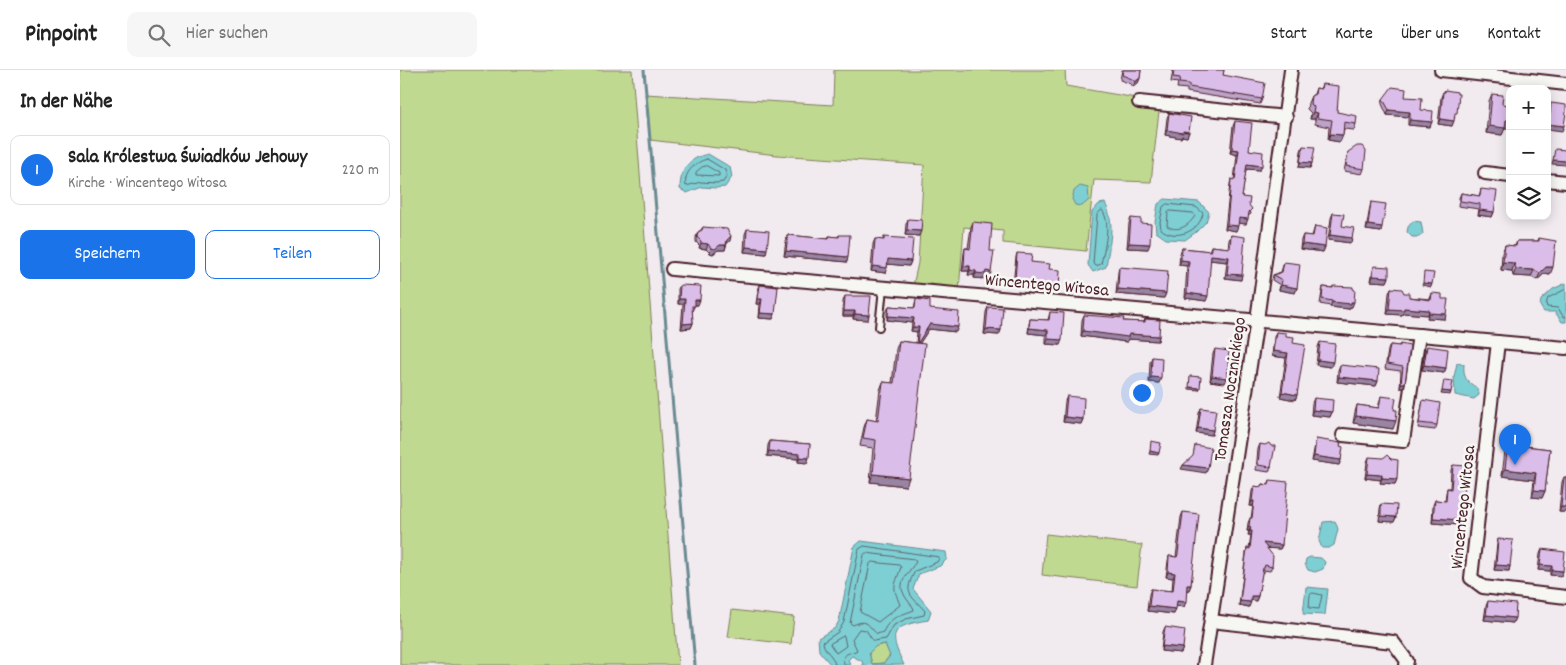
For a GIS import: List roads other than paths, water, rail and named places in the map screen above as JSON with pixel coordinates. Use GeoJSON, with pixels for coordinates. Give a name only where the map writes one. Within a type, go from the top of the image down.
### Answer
{"type":"FeatureCollection","features":[{"type":"Feature","properties":{"kind":"street","name":"Tomasza Nocznickiego"},"geometry":{"type":"LineString","coordinates":[[1204,665],[1257,320],[1291,70]]}},
{"type":"Feature","properties":{"kind":"street"},"geometry":{"type":"LineString","coordinates":[[1441,70],[1566,84]]}},
{"type":"Feature","properties":{"kind":"street"},"geometry":{"type":"LineString","coordinates":[[1140,102],[1286,117]]}},
{"type":"Feature","properties":{"kind":"street"},"geometry":{"type":"LineString","coordinates":[[1485,173],[1506,176]]}},
{"type":"Feature","properties":{"kind":"street"},"geometry":{"type":"LineString","coordinates":[[1551,180],[1566,182]]}},
{"type":"Feature","properties":{"kind":"street","name":"Wincentego Witosa"},"geometry":{"type":"LineString","coordinates":[[672,269],[1566,348]]}},
{"type":"Feature","properties":{"kind":"street"},"geometry":{"type":"LineString","coordinates":[[1343,435],[1403,441],[1420,335]]}},
{"type":"Feature","properties":{"kind":"street","name":"Wincentego Witosa"},"geometry":{"type":"LineString","coordinates":[[1498,342],[1471,578],[1483,587],[1566,597]]}},
{"type":"Feature","properties":{"kind":"street"},"geometry":{"type":"LineString","coordinates":[[1211,621],[1393,642],[1407,661],[1406,665]]}},
{"type":"Feature","properties":{"kind":"lane"},"geometry":{"type":"LineString","coordinates":[[879,327],[882,288]]}},
{"type":"Feature","properties":{"kind":"water"},"geometry":{"type":"Polygon","coordinates":[[[708,154],[730,167],[732,177],[725,187],[702,187],[687,193],[680,189],[680,182],[687,166],[696,158],[708,154]]]}},
{"type":"Feature","properties":{"kind":"water"},"geometry":{"type":"Polygon","coordinates":[[[1080,186],[1088,188],[1089,200],[1082,206],[1075,205],[1072,199],[1074,191],[1080,186]]]}},
{"type":"Feature","properties":{"kind":"water"},"geometry":{"type":"Polygon","coordinates":[[[1165,199],[1199,202],[1209,212],[1206,222],[1185,240],[1166,239],[1156,232],[1155,222],[1158,204],[1165,199]]]}},
{"type":"Feature","properties":{"kind":"water"},"geometry":{"type":"Polygon","coordinates":[[[1105,203],[1111,227],[1106,267],[1093,272],[1088,265],[1092,212],[1099,204],[1105,203]]]}},
{"type":"Feature","properties":{"kind":"water"},"geometry":{"type":"Polygon","coordinates":[[[1413,221],[1421,222],[1423,234],[1419,237],[1412,237],[1407,232],[1408,227],[1413,221]]]}},
{"type":"Feature","properties":{"kind":"water"},"geometry":{"type":"Polygon","coordinates":[[[1566,283],[1566,322],[1562,322],[1555,312],[1544,312],[1540,306],[1541,300],[1553,289],[1566,283]]]}},
{"type":"Feature","properties":{"kind":"water"},"geometry":{"type":"Polygon","coordinates":[[[1457,363],[1464,364],[1464,372],[1468,381],[1478,391],[1479,395],[1474,399],[1455,395],[1454,377],[1457,363]]]}},
{"type":"Feature","properties":{"kind":"water"},"geometry":{"type":"Polygon","coordinates":[[[1335,521],[1338,529],[1334,545],[1329,548],[1322,548],[1319,541],[1323,522],[1335,521]]]}},
{"type":"Feature","properties":{"kind":"water"},"geometry":{"type":"Polygon","coordinates":[[[861,541],[946,552],[947,559],[940,566],[919,574],[913,589],[931,611],[928,620],[907,625],[896,632],[896,644],[904,665],[863,665],[862,661],[852,656],[848,660],[851,665],[831,665],[819,651],[818,638],[835,628],[839,621],[854,547],[861,541]],[[885,644],[876,646],[869,653],[872,664],[884,663],[890,656],[885,644]]]}},
{"type":"Feature","properties":{"kind":"water"},"geometry":{"type":"Polygon","coordinates":[[[1310,557],[1321,558],[1325,562],[1323,569],[1315,572],[1308,570],[1305,564],[1306,559],[1310,557]]]}},
{"type":"Feature","properties":{"kind":"water"},"geometry":{"type":"Polygon","coordinates":[[[1306,587],[1328,589],[1325,615],[1303,614],[1306,587]]]}},
{"type":"Feature","properties":{"kind":"waterway"},"geometry":{"type":"LineString","coordinates":[[644,70],[695,665]]}},
{"type":"Feature","properties":{"kind":"place","name":"Sala Królestwa Świadków Jehowy"},"geometry":{"type":"Point","coordinates":[1515,465]}}]}
